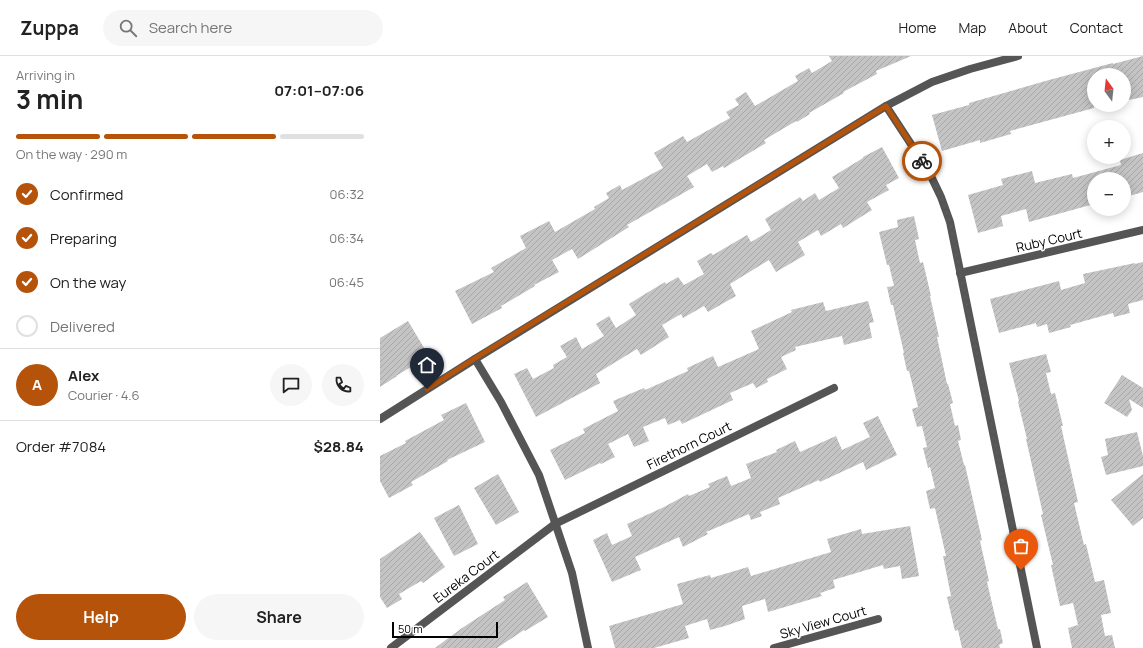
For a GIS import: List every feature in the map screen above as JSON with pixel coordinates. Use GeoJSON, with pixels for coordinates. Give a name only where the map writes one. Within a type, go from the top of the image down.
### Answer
{"type":"FeatureCollection","features":[{"type":"Feature","properties":{"kind":"street"},"geometry":{"type":"LineString","coordinates":[[380,419],[474,359],[886,106],[932,82],[970,69],[1018,56]]}},
{"type":"Feature","properties":{"kind":"street"},"geometry":{"type":"LineString","coordinates":[[886,106],[928,170],[941,197],[950,222],[1037,648]]}},
{"type":"Feature","properties":{"kind":"street","name":"Ruby Court"},"geometry":{"type":"LineString","coordinates":[[960,273],[1143,230]]}},
{"type":"Feature","properties":{"kind":"street"},"geometry":{"type":"LineString","coordinates":[[474,359],[501,402],[539,475],[572,574],[588,648]]}},
{"type":"Feature","properties":{"kind":"street","name":"Firethorn Court"},"geometry":{"type":"LineString","coordinates":[[555,524],[834,388]]}},
{"type":"Feature","properties":{"kind":"street","name":"Eureka Court"},"geometry":{"type":"LineString","coordinates":[[391,648],[555,524]]}},
{"type":"Feature","properties":{"kind":"street","name":"Sky View Court"},"geometry":{"type":"LineString","coordinates":[[774,648],[878,619]]}},
{"type":"Feature","properties":{"kind":"building"},"geometry":{"type":"Polygon","coordinates":[[[829,56],[911,56],[876,71],[877,74],[843,92],[844,93],[809,113],[810,114],[797,122],[796,121],[764,140],[766,143],[724,168],[723,166],[712,172],[707,164],[687,176],[694,187],[627,225],[629,227],[578,259],[572,249],[552,260],[559,272],[534,285],[535,286],[501,306],[502,308],[472,324],[455,291],[494,272],[491,268],[526,248],[520,236],[549,221],[555,232],[595,209],[594,207],[609,198],[606,193],[620,185],[622,190],[663,168],[654,153],[683,136],[687,142],[730,118],[726,112],[739,105],[735,99],[746,92],[755,106],[798,81],[795,76],[809,68],[812,73],[832,61],[829,56]]]}},
{"type":"Feature","properties":{"kind":"building"},"geometry":{"type":"Polygon","coordinates":[[[1143,56],[1143,97],[1131,100],[1131,68],[1094,68],[1143,56]]]}},
{"type":"Feature","properties":{"kind":"building"},"geometry":{"type":"Polygon","coordinates":[[[1087,70],[1087,110],[1010,131],[1011,134],[980,143],[980,140],[942,151],[932,115],[1087,70]]]}},
{"type":"Feature","properties":{"kind":"building"},"geometry":{"type":"Polygon","coordinates":[[[882,147],[899,178],[886,185],[889,190],[867,202],[872,210],[843,228],[841,224],[821,236],[818,230],[798,242],[805,255],[776,272],[769,260],[730,284],[736,296],[708,312],[704,306],[683,318],[681,314],[662,325],[669,337],[641,355],[637,349],[596,374],[600,383],[536,417],[514,374],[527,368],[533,379],[554,368],[553,365],[567,357],[560,346],[576,337],[582,349],[604,336],[596,324],[609,316],[616,328],[636,315],[629,304],[645,294],[665,282],[666,284],[678,277],[684,285],[704,274],[697,261],[711,253],[713,255],[747,235],[751,242],[771,230],[765,219],[800,197],[803,201],[815,193],[819,200],[839,188],[832,177],[863,157],[882,147]]]}},
{"type":"Feature","properties":{"kind":"building"},"geometry":{"type":"Polygon","coordinates":[[[1143,153],[1143,192],[1131,195],[1131,172],[1095,172],[1121,164],[1131,164],[1131,157],[1143,153]]]}},
{"type":"Feature","properties":{"kind":"building"},"geometry":{"type":"Polygon","coordinates":[[[1032,171],[1035,183],[1072,174],[1073,178],[1087,174],[1087,206],[1029,222],[1026,209],[1001,216],[1003,226],[978,233],[968,195],[1003,185],[1001,179],[1032,171]]]}},
{"type":"Feature","properties":{"kind":"building"},"geometry":{"type":"Polygon","coordinates":[[[914,216],[919,239],[915,240],[920,263],[923,262],[931,296],[939,337],[937,337],[947,384],[953,403],[950,404],[955,426],[958,425],[961,440],[958,441],[982,540],[980,541],[989,581],[987,582],[998,629],[1000,629],[1003,643],[999,645],[1000,648],[962,648],[958,630],[955,631],[947,597],[951,596],[943,556],[946,556],[935,508],[930,509],[926,491],[935,488],[930,467],[928,468],[923,448],[927,447],[922,426],[917,427],[912,409],[918,407],[909,371],[907,371],[893,305],[891,305],[887,287],[894,286],[879,232],[898,227],[897,220],[914,216]]]}},
{"type":"Feature","properties":{"kind":"building"},"geometry":{"type":"Polygon","coordinates":[[[1143,262],[1143,300],[1128,304],[1130,313],[1114,317],[1113,313],[1070,325],[1071,327],[1049,333],[1047,324],[1037,327],[1036,323],[999,333],[990,299],[1059,281],[1061,290],[1085,283],[1083,274],[1143,262]]]}},
{"type":"Feature","properties":{"kind":"building"},"geometry":{"type":"Polygon","coordinates":[[[868,301],[874,322],[869,323],[872,338],[844,345],[842,336],[795,347],[796,350],[781,357],[787,369],[767,379],[768,382],[756,388],[753,383],[730,393],[733,400],[682,424],[680,420],[668,425],[665,418],[643,427],[649,441],[634,447],[628,434],[608,444],[615,457],[565,480],[550,450],[585,433],[583,429],[618,411],[613,401],[644,388],[645,390],[688,371],[687,368],[713,356],[718,367],[759,349],[751,331],[792,312],[791,310],[823,302],[826,311],[868,301]]]}},
{"type":"Feature","properties":{"kind":"building"},"geometry":{"type":"Polygon","coordinates":[[[408,321],[429,356],[380,387],[380,338],[408,321]]]}},
{"type":"Feature","properties":{"kind":"building"},"geometry":{"type":"Polygon","coordinates":[[[1046,354],[1051,372],[1046,373],[1051,394],[1055,393],[1063,426],[1061,426],[1078,502],[1074,503],[1084,545],[1086,544],[1095,582],[1104,580],[1111,613],[1101,615],[1105,636],[1112,635],[1115,648],[1072,648],[1068,628],[1078,625],[1073,603],[1060,606],[1051,565],[1053,565],[1041,515],[1043,514],[1019,401],[1009,363],[1046,354]]]}},
{"type":"Feature","properties":{"kind":"building"},"geometry":{"type":"Polygon","coordinates":[[[1122,375],[1143,388],[1143,408],[1129,399],[1132,410],[1127,417],[1104,403],[1122,375]]]}},
{"type":"Feature","properties":{"kind":"building"},"geometry":{"type":"Polygon","coordinates":[[[466,403],[485,442],[447,460],[448,461],[411,482],[413,485],[389,498],[380,481],[380,456],[406,443],[405,441],[444,420],[441,415],[466,403]]]}},
{"type":"Feature","properties":{"kind":"building"},"geometry":{"type":"Polygon","coordinates":[[[878,416],[897,455],[866,470],[863,462],[820,482],[819,480],[778,498],[780,504],[760,512],[762,516],[751,520],[749,514],[706,532],[708,534],[683,547],[679,537],[635,557],[641,570],[612,582],[593,540],[607,533],[612,545],[632,536],[627,524],[688,494],[689,496],[710,487],[708,484],[727,476],[731,486],[751,478],[746,464],[777,452],[776,450],[795,441],[800,452],[836,436],[842,450],[870,437],[863,423],[878,416]]]}},
{"type":"Feature","properties":{"kind":"building"},"geometry":{"type":"Polygon","coordinates":[[[1137,432],[1143,456],[1143,466],[1106,475],[1101,457],[1108,455],[1105,439],[1137,432]]]}},
{"type":"Feature","properties":{"kind":"building"},"geometry":{"type":"Polygon","coordinates":[[[498,474],[519,512],[496,525],[474,488],[498,474]]]}},
{"type":"Feature","properties":{"kind":"building"},"geometry":{"type":"Polygon","coordinates":[[[1143,474],[1143,518],[1133,526],[1111,500],[1143,474]]]}},
{"type":"Feature","properties":{"kind":"building"},"geometry":{"type":"Polygon","coordinates":[[[459,505],[478,544],[454,556],[434,518],[459,505]]]}},
{"type":"Feature","properties":{"kind":"building"},"geometry":{"type":"Polygon","coordinates":[[[910,526],[919,576],[902,579],[900,566],[884,569],[883,565],[833,580],[835,588],[820,593],[822,596],[768,612],[765,599],[742,606],[745,619],[725,626],[710,630],[707,619],[685,626],[689,638],[654,648],[615,648],[609,626],[683,604],[677,584],[710,575],[711,578],[748,567],[751,576],[831,552],[827,539],[861,529],[862,534],[910,526]]]}},
{"type":"Feature","properties":{"kind":"building"},"geometry":{"type":"Polygon","coordinates":[[[420,532],[445,567],[423,583],[421,581],[399,594],[402,599],[387,608],[380,597],[380,559],[420,532]]]}},
{"type":"Feature","properties":{"kind":"building"},"geometry":{"type":"Polygon","coordinates":[[[527,582],[548,617],[525,631],[524,630],[497,648],[435,648],[462,628],[505,600],[503,597],[527,582]]]}},
{"type":"Feature","properties":{"kind":"way so far"},"geometry":{"type":"LineString","coordinates":[[922,161],[941,197],[950,222],[1021,570]]}},
{"type":"Feature","properties":{"kind":"route"},"geometry":{"type":"LineString","coordinates":[[427,389],[886,106],[922,161]]}}]}
